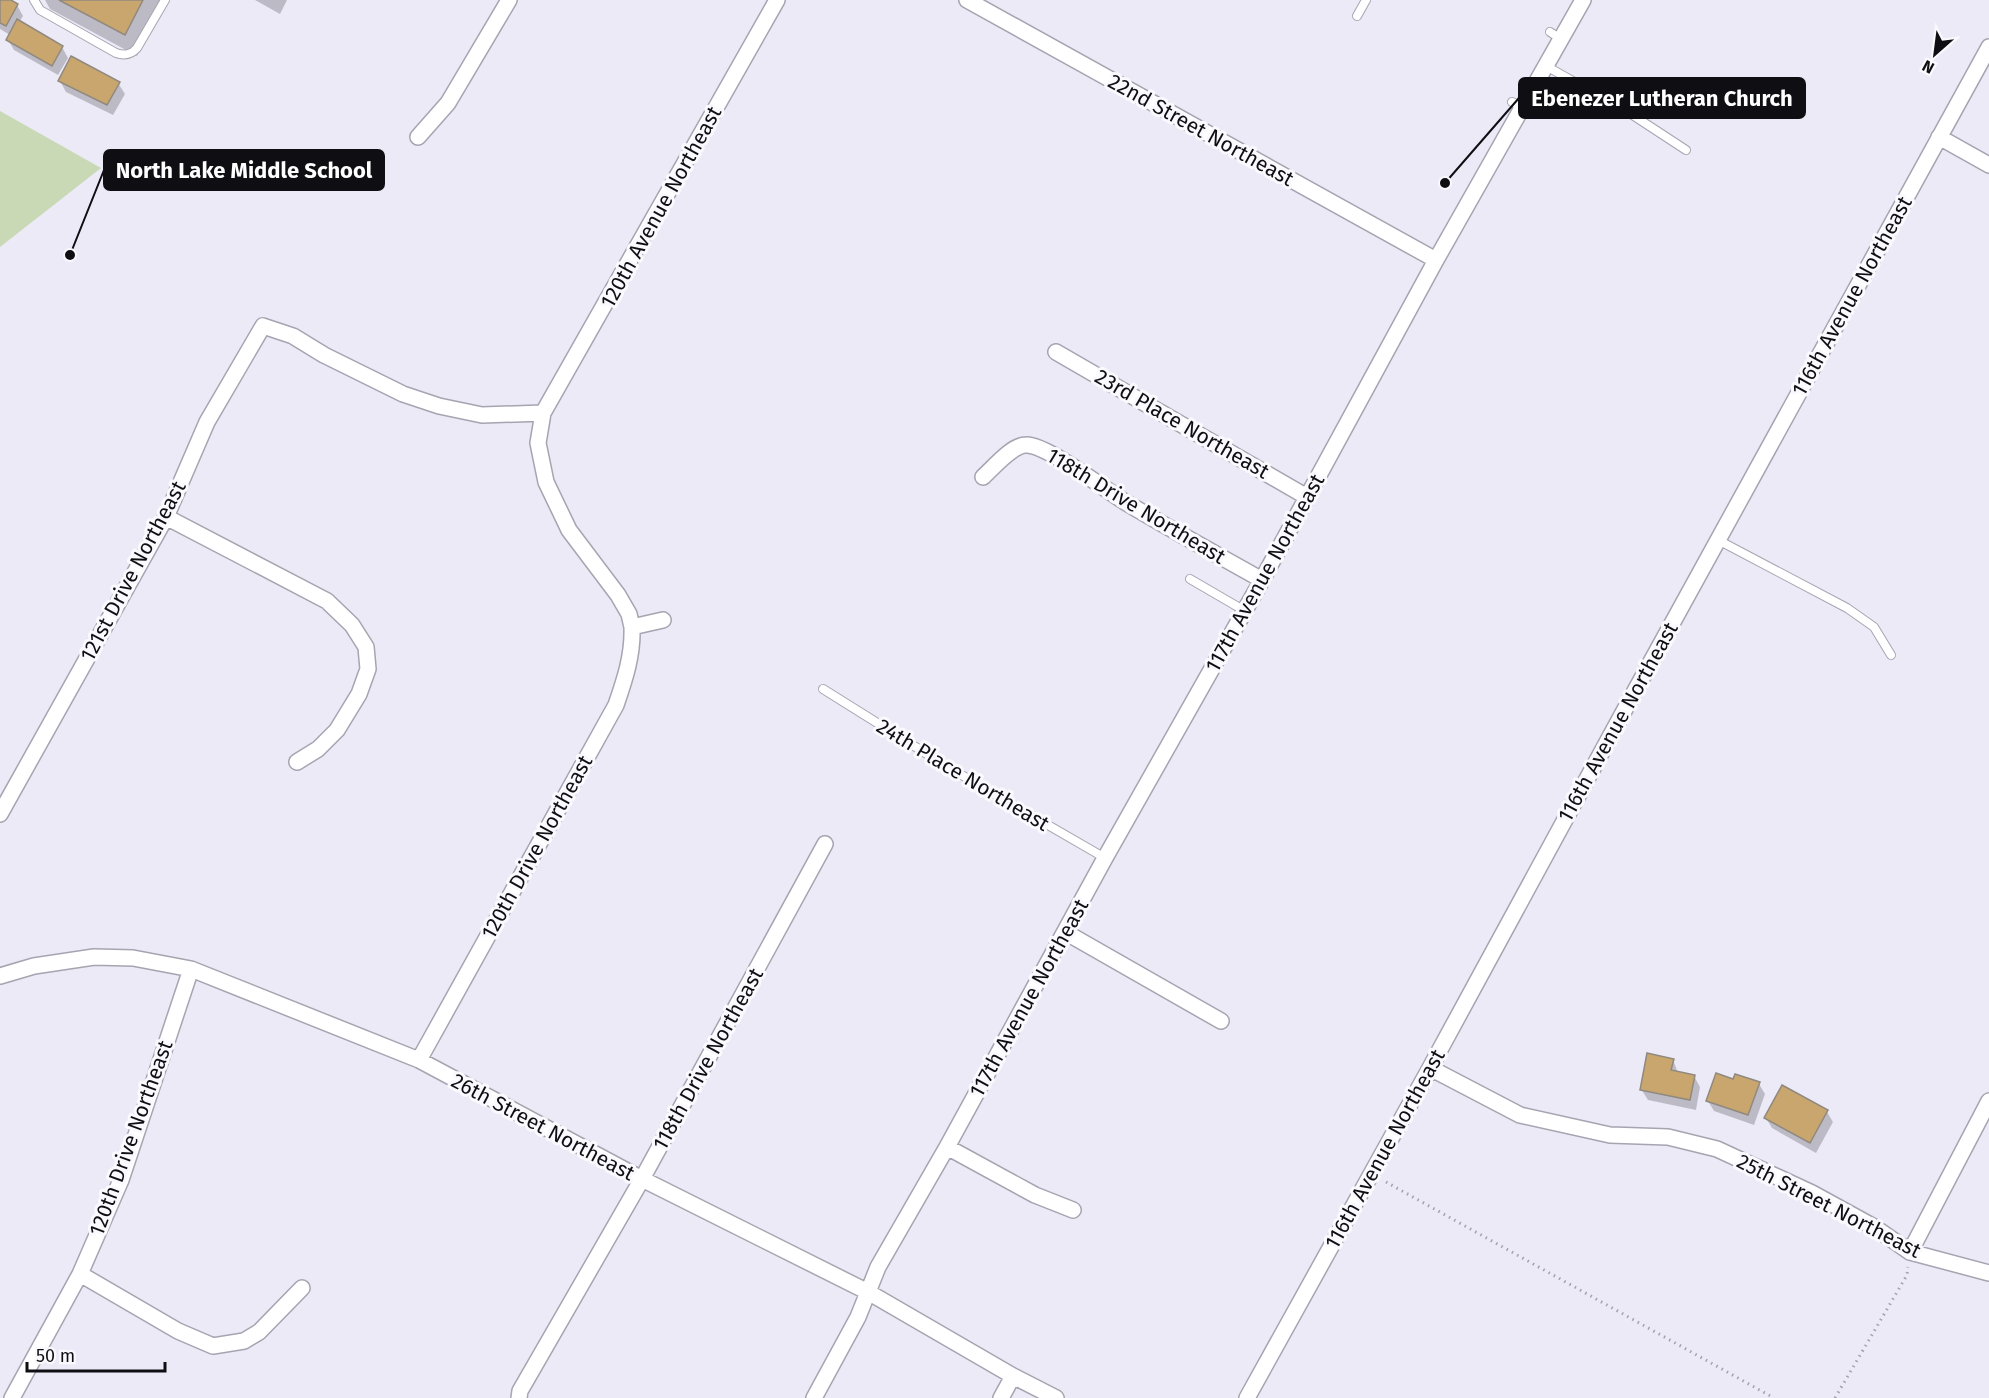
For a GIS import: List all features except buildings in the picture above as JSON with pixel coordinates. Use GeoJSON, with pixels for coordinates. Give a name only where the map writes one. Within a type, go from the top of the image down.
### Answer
{"type":"FeatureCollection","features":[{"type":"Feature","properties":{"kind":"street"},"geometry":{"type":"LineString","coordinates":[[418,137],[448,103],[509,0]]}},
{"type":"Feature","properties":{"kind":"street","name":"120th Avenue Northeast"},"geometry":{"type":"LineString","coordinates":[[543,413],[777,0]]}},
{"type":"Feature","properties":{"kind":"street","name":"22nd Street Northeast"},"geometry":{"type":"LineString","coordinates":[[967,0],[1276,166],[1436,261]]}},
{"type":"Feature","properties":{"kind":"street","name":"117th Avenue Northeast"},"geometry":{"type":"LineString","coordinates":[[814,1398],[858,1317],[878,1267],[1262,580],[1436,261],[1518,105],[1541,68],[1556,35],[1583,0]]}},
{"type":"Feature","properties":{"kind":"street","name":"116th Avenue Northeast"},"geometry":{"type":"LineString","coordinates":[[1247,1398],[1989,47]]}},
{"type":"Feature","properties":{"kind":"street"},"geometry":{"type":"LineString","coordinates":[[1939,137],[1989,165]]}},
{"type":"Feature","properties":{"kind":"street","name":"121st Drive Northeast"},"geometry":{"type":"LineString","coordinates":[[0,814],[166,517],[207,422],[263,327],[293,336],[324,355],[403,394],[421,400],[482,415],[543,413]]}},
{"type":"Feature","properties":{"kind":"street","name":"23rd Place Northeast"},"geometry":{"type":"LineString","coordinates":[[1056,352],[1307,497]]}},
{"type":"Feature","properties":{"kind":"street"},"geometry":{"type":"LineString","coordinates":[[543,413],[538,443],[546,482],[569,530],[618,595],[629,614],[632,627],[663,620]]}},
{"type":"Feature","properties":{"kind":"street","name":"118th Drive Northeast"},"geometry":{"type":"LineString","coordinates":[[983,477],[1015,446],[1028,444],[1062,460],[1124,501],[1262,580]]}},
{"type":"Feature","properties":{"kind":"street"},"geometry":{"type":"LineString","coordinates":[[166,517],[327,601],[352,625],[366,647],[368,669],[359,694],[343,721],[318,749],[297,762]]}},
{"type":"Feature","properties":{"kind":"street","name":"120th Drive Northeast"},"geometry":{"type":"LineString","coordinates":[[419,1060],[616,705],[628,668],[633,643],[632,627]]}},
{"type":"Feature","properties":{"kind":"street","name":"118th Drive Northeast"},"geometry":{"type":"LineString","coordinates":[[519,1398],[520,1391],[642,1179],[825,844]]}},
{"type":"Feature","properties":{"kind":"street"},"geometry":{"type":"LineString","coordinates":[[1065,932],[1221,1021]]}},
{"type":"Feature","properties":{"kind":"street","name":"26th Street Northeast"},"geometry":{"type":"LineString","coordinates":[[0,976],[34,966],[94,957],[133,958],[191,969],[419,1060],[642,1179],[868,1292],[1013,1376],[1056,1398]]}},
{"type":"Feature","properties":{"kind":"street","name":"120th Drive Northeast"},"geometry":{"type":"LineString","coordinates":[[12,1398],[80,1274],[121,1180],[191,969]]}},
{"type":"Feature","properties":{"kind":"street","name":"25th Street Northeast"},"geometry":{"type":"LineString","coordinates":[[1430,1068],[1520,1115],[1610,1135],[1668,1137],[1717,1149],[1812,1193],[1874,1227],[1910,1252],[1989,1273]]}},
{"type":"Feature","properties":{"kind":"street"},"geometry":{"type":"LineString","coordinates":[[1910,1252],[1989,1101]]}},
{"type":"Feature","properties":{"kind":"street"},"geometry":{"type":"LineString","coordinates":[[947,1147],[1035,1195],[1073,1210]]}},
{"type":"Feature","properties":{"kind":"street"},"geometry":{"type":"LineString","coordinates":[[80,1274],[178,1331],[213,1346],[244,1341],[259,1332],[302,1288]]}},
{"type":"Feature","properties":{"kind":"street"},"geometry":{"type":"LineString","coordinates":[[1001,1398],[1013,1376]]}},
{"type":"Feature","properties":{"kind":"lane"},"geometry":{"type":"LineString","coordinates":[[34,0],[40,10],[116,54],[122,55],[137,48],[165,0]]}},
{"type":"Feature","properties":{"kind":"lane"},"geometry":{"type":"LineString","coordinates":[[1357,16],[1366,0]]}},
{"type":"Feature","properties":{"kind":"lane"},"geometry":{"type":"LineString","coordinates":[[1541,68],[1628,112],[1686,150]]}},
{"type":"Feature","properties":{"kind":"lane"},"geometry":{"type":"LineString","coordinates":[[1718,540],[1847,608],[1874,627],[1891,655]]}},
{"type":"Feature","properties":{"kind":"lane"},"geometry":{"type":"LineString","coordinates":[[1190,579],[1245,610]]}},
{"type":"Feature","properties":{"kind":"lane","name":"24th Place Northeast"},"geometry":{"type":"LineString","coordinates":[[823,689],[946,766],[1105,858]]}},
{"type":"Feature","properties":{"kind":"path"},"geometry":{"type":"LineString","coordinates":[[1371,1174],[1774,1398]]}},
{"type":"Feature","properties":{"kind":"path"},"geometry":{"type":"LineString","coordinates":[[1835,1398],[1907,1275],[1910,1252]]}},
{"type":"Feature","properties":{"kind":"green space"},"geometry":{"type":"Polygon","coordinates":[[[0,111],[101,168],[0,247],[0,111]]]}},
{"type":"Feature","properties":{"kind":"place","name":"Ebenezer Lutheran Church"},"geometry":{"type":"Point","coordinates":[1445,183]}},
{"type":"Feature","properties":{"kind":"place","name":"North Lake Middle School"},"geometry":{"type":"Point","coordinates":[70,255]}}]}
